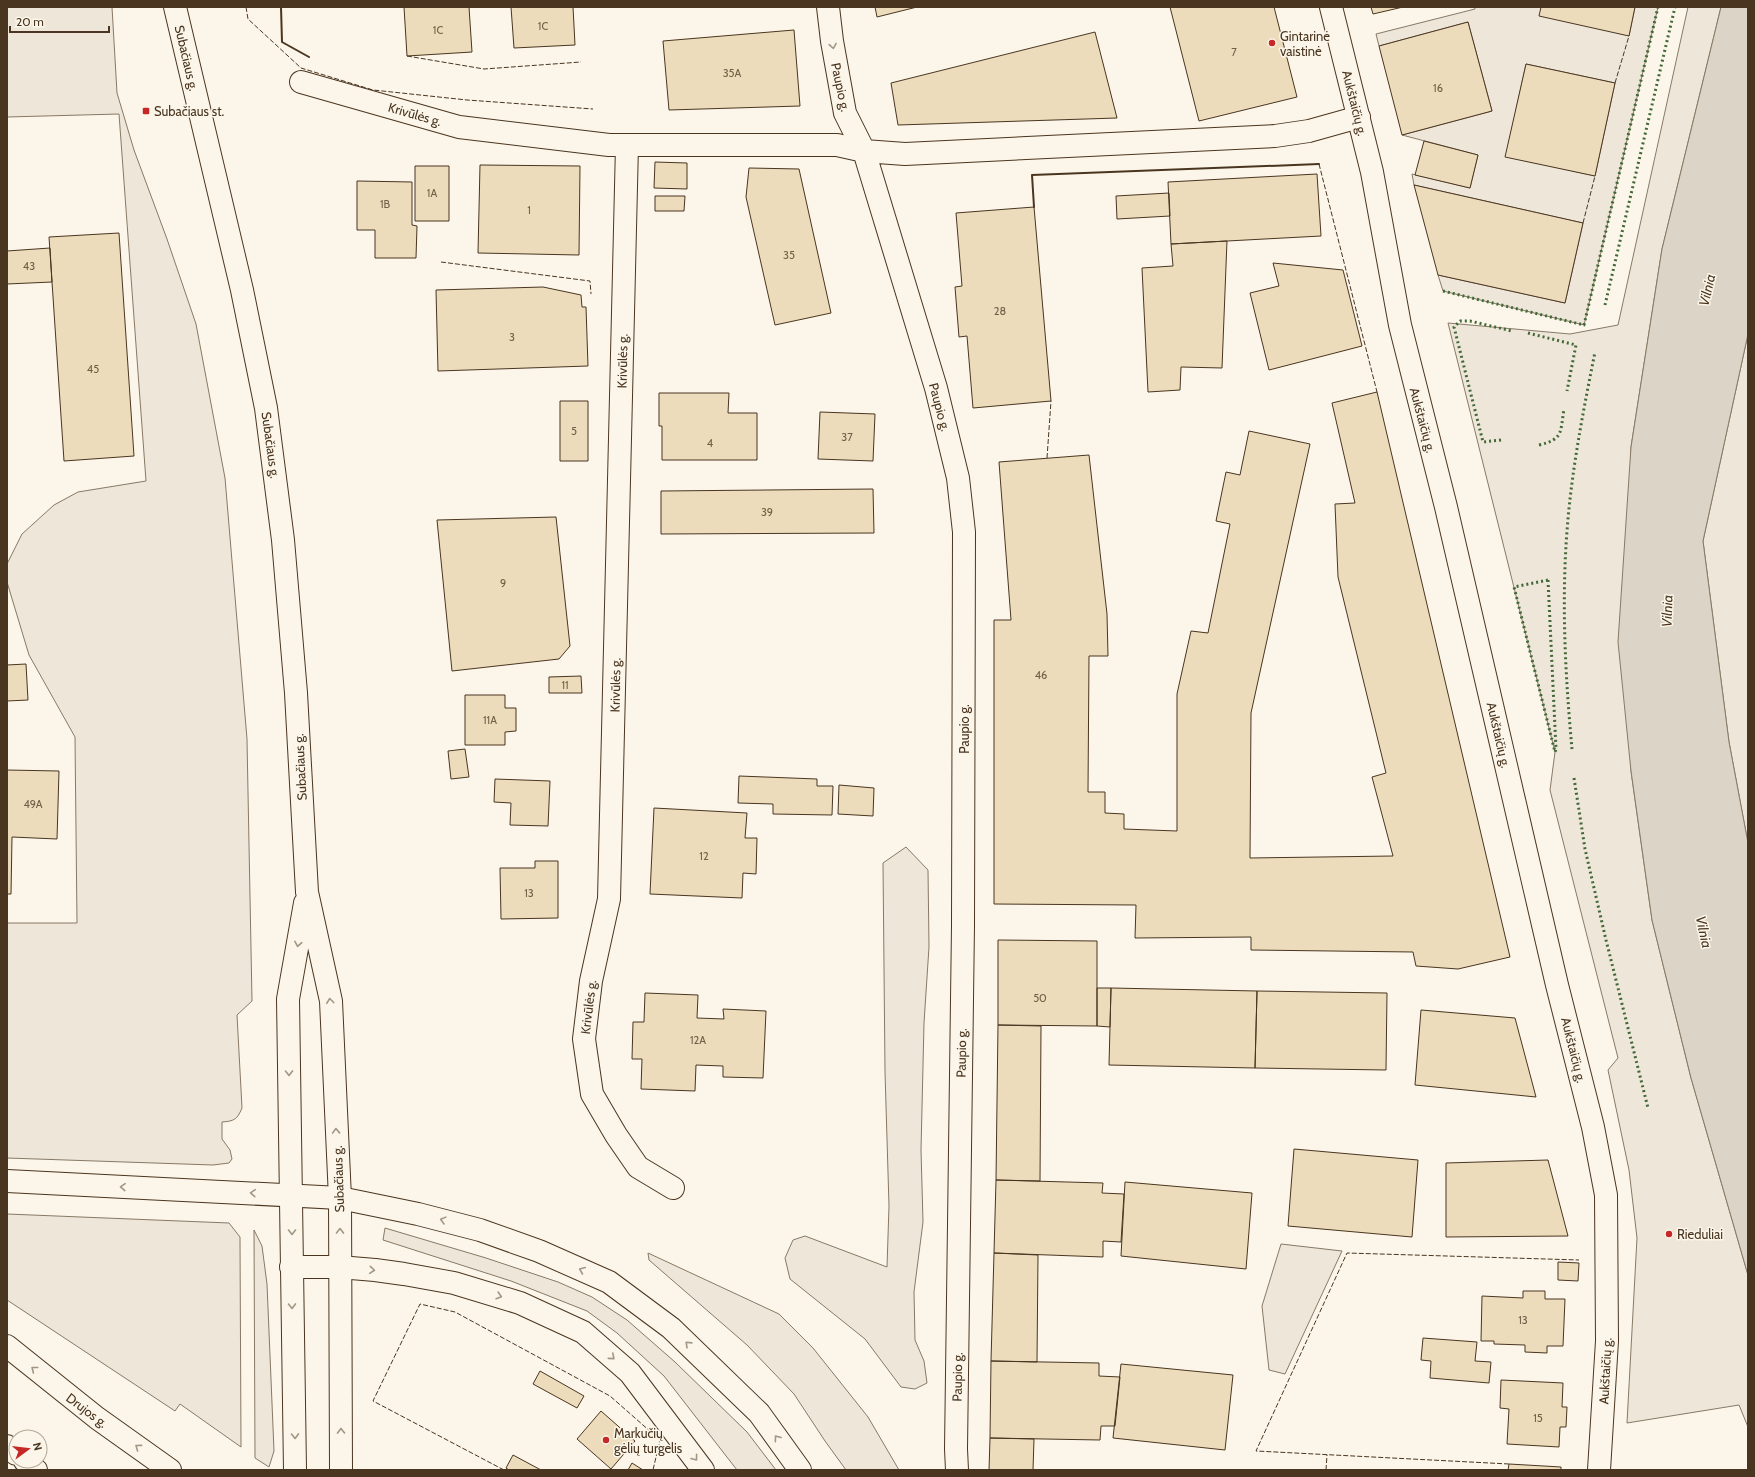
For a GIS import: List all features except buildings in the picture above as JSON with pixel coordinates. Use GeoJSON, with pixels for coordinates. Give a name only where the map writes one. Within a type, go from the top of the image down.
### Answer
{"type":"FeatureCollection","features":[{"type":"Feature","properties":{"kind":"street","name":"Subačiaus g."},"geometry":{"type":"LineString","coordinates":[[175,7],[242,290],[266,408],[283,540],[296,693],[307,892],[331,1001],[340,1198],[339,1268],[341,1470]]}},
{"type":"Feature","properties":{"kind":"street","name":"Paupio g."},"geometry":{"type":"LineString","coordinates":[[828,7],[837,73],[845,113],[864,151],[936,388],[958,478],[964,532],[963,917],[956,1449],[957,1470]]}},
{"type":"Feature","properties":{"kind":"street","name":"Aukštaičių g."},"geometry":{"type":"LineString","coordinates":[[1331,7],[1372,172],[1400,325],[1446,507],[1555,978],[1593,1127],[1606,1195],[1607,1341],[1599,1470]]}},
{"type":"Feature","properties":{"kind":"street","name":"Krivūlės g."},"geometry":{"type":"LineString","coordinates":[[301,82],[459,127],[609,145],[837,145],[864,151],[905,154],[1275,136],[1309,131],[1359,117]]}},
{"type":"Feature","properties":{"kind":"street","name":"Krivūlės g."},"geometry":{"type":"LineString","coordinates":[[627,145],[609,899],[591,981],[584,1039],[592,1094],[616,1135],[638,1167],[673,1188]]}},
{"type":"Feature","properties":{"kind":"street","name":"Subačiaus g."},"geometry":{"type":"LineString","coordinates":[[295,1470],[288,999],[307,892]]}},
{"type":"Feature","properties":{"kind":"street"},"geometry":{"type":"LineString","coordinates":[[7,1181],[340,1198],[418,1214],[480,1230],[539,1252],[609,1282],[671,1328],[759,1413],[800,1470]]}},
{"type":"Feature","properties":{"kind":"street"},"geometry":{"type":"LineString","coordinates":[[291,1267],[339,1268],[404,1274],[454,1283],[520,1303],[583,1332],[630,1373],[704,1470]]}},
{"type":"Feature","properties":{"kind":"street","name":"Drujos g."},"geometry":{"type":"LineString","coordinates":[[7,1346],[97,1418],[170,1470]]}},
{"type":"Feature","properties":{"kind":"shaded area"},"geometry":{"type":"Polygon","coordinates":[[[7,7],[112,7],[117,93],[134,150],[167,239],[196,324],[225,478],[247,739],[252,1001],[237,1015],[242,1108],[235,1119],[222,1122],[222,1139],[230,1150],[232,1159],[229,1163],[213,1165],[7,1158],[7,923],[77,923],[75,737],[29,655],[7,582],[7,564],[22,534],[54,505],[78,492],[146,481],[119,114],[7,117],[7,7]]]}},
{"type":"Feature","properties":{"kind":"shaded area"},"geometry":{"type":"Polygon","coordinates":[[[1475,7],[1541,7],[1629,36],[1635,7],[1658,7],[1584,325],[1443,291],[1438,275],[1565,303],[1583,223],[1414,185],[1412,174],[1470,188],[1478,155],[1402,135],[1492,111],[1468,22],[1379,46],[1376,34],[1475,9],[1475,7]],[[1526,64],[1506,156],[1595,176],[1615,83],[1526,64]]]}},
{"type":"Feature","properties":{"kind":"shaded area"},"geometry":{"type":"Polygon","coordinates":[[[1688,7],[1721,7],[1662,249],[1631,447],[1631,771],[1652,920],[1691,1078],[1748,1275],[1748,1427],[1739,1405],[1627,1423],[1637,1238],[1629,1170],[1608,1070],[1618,1058],[1550,790],[1555,752],[1448,323],[1570,334],[1618,325],[1688,7]]]}},
{"type":"Feature","properties":{"kind":"shaded area"},"geometry":{"type":"Polygon","coordinates":[[[1748,334],[1748,843],[1729,742],[1703,541],[1748,334]]]}},
{"type":"Feature","properties":{"kind":"shaded area"},"geometry":{"type":"Polygon","coordinates":[[[906,847],[928,870],[929,947],[924,1023],[921,1150],[923,1222],[914,1292],[915,1340],[924,1361],[927,1383],[915,1389],[901,1387],[865,1339],[790,1279],[785,1258],[793,1240],[805,1236],[887,1267],[889,1206],[885,1072],[883,863],[906,847]]]}},
{"type":"Feature","properties":{"kind":"shaded area"},"geometry":{"type":"Polygon","coordinates":[[[7,1214],[229,1223],[240,1237],[241,1447],[180,1404],[175,1411],[7,1300],[7,1214]]]}},
{"type":"Feature","properties":{"kind":"shaded area"},"geometry":{"type":"Polygon","coordinates":[[[385,1228],[486,1258],[558,1282],[592,1297],[627,1320],[675,1362],[747,1432],[776,1470],[737,1470],[664,1376],[617,1333],[587,1311],[511,1281],[383,1240],[385,1228]]]}},
{"type":"Feature","properties":{"kind":"shaded area"},"geometry":{"type":"Polygon","coordinates":[[[254,1230],[262,1246],[267,1284],[274,1451],[269,1467],[255,1458],[254,1230]]]}},
{"type":"Feature","properties":{"kind":"shaded area"},"geometry":{"type":"Polygon","coordinates":[[[1281,1244],[1342,1251],[1285,1374],[1269,1370],[1262,1306],[1281,1244]]]}},
{"type":"Feature","properties":{"kind":"shaded area"},"geometry":{"type":"Polygon","coordinates":[[[648,1253],[779,1314],[813,1348],[868,1417],[899,1470],[846,1470],[794,1394],[747,1345],[649,1260],[648,1253]]]}},
{"type":"Feature","properties":{"kind":"water","name":"Vilnia"},"geometry":{"type":"Polygon","coordinates":[[[1721,7],[1748,7],[1748,334],[1703,541],[1729,742],[1748,843],[1748,1275],[1691,1078],[1652,920],[1631,771],[1618,642],[1631,447],[1662,249],[1721,7]]]}},
{"type":"Feature","properties":{"kind":"hedge"},"geometry":{"type":"LineString","coordinates":[[1443,291],[1584,325],[1658,7]]}},
{"type":"Feature","properties":{"kind":"hedge"},"geometry":{"type":"LineString","coordinates":[[1605,305],[1675,7]]}},
{"type":"Feature","properties":{"kind":"hedge"},"geometry":{"type":"LineString","coordinates":[[1501,440],[1483,442],[1454,327],[1460,321],[1470,321],[1512,331]]}},
{"type":"Feature","properties":{"kind":"hedge"},"geometry":{"type":"LineString","coordinates":[[1528,333],[1576,345],[1567,391]]}},
{"type":"Feature","properties":{"kind":"hedge"},"geometry":{"type":"LineString","coordinates":[[1572,749],[1567,692],[1564,606],[1566,548],[1570,498],[1576,456],[1595,352]]}},
{"type":"Feature","properties":{"kind":"hedge"},"geometry":{"type":"LineString","coordinates":[[1539,445],[1547,443],[1557,437],[1561,429],[1564,409]]}},
{"type":"Feature","properties":{"kind":"hedge"},"geometry":{"type":"LineString","coordinates":[[1548,580],[1556,749],[1555,752],[1514,587],[1548,580]]}},
{"type":"Feature","properties":{"kind":"hedge"},"geometry":{"type":"LineString","coordinates":[[1574,778],[1585,849],[1648,1108]]}},
{"type":"Feature","properties":{"kind":"fence"},"geometry":{"type":"LineString","coordinates":[[246,7],[248,19],[301,68],[373,90],[467,100],[593,109]]}},
{"type":"Feature","properties":{"kind":"fence"},"geometry":{"type":"LineString","coordinates":[[1615,83],[1629,36]]}},
{"type":"Feature","properties":{"kind":"fence"},"geometry":{"type":"LineString","coordinates":[[407,56],[484,69],[581,62]]}},
{"type":"Feature","properties":{"kind":"fence"},"geometry":{"type":"LineString","coordinates":[[1319,164],[1377,392]]}},
{"type":"Feature","properties":{"kind":"fence"},"geometry":{"type":"LineString","coordinates":[[1583,223],[1595,176]]}},
{"type":"Feature","properties":{"kind":"fence"},"geometry":{"type":"LineString","coordinates":[[441,262],[590,281],[591,294]]}},
{"type":"Feature","properties":{"kind":"fence"},"geometry":{"type":"LineString","coordinates":[[1047,458],[1051,401]]}},
{"type":"Feature","properties":{"kind":"fence"},"geometry":{"type":"LineString","coordinates":[[1509,1464],[1256,1451],[1347,1253],[1579,1260]]}},
{"type":"Feature","properties":{"kind":"fence"},"geometry":{"type":"LineString","coordinates":[[504,1470],[373,1401],[420,1304],[455,1312],[610,1396],[660,1440],[653,1470]]}},
{"type":"Feature","properties":{"kind":"fence"},"geometry":{"type":"LineString","coordinates":[[1326,1470],[1327,1455]]}},
{"type":"Feature","properties":{"kind":"wall"},"geometry":{"type":"LineString","coordinates":[[281,7],[282,42],[309,57]]}},
{"type":"Feature","properties":{"kind":"wall"},"geometry":{"type":"LineString","coordinates":[[1034,207],[1032,175],[1319,164]]}},
{"type":"Feature","properties":{"kind":"place","name":"Gintarinė vaistinė"},"geometry":{"type":"Point","coordinates":[1272,43]}},
{"type":"Feature","properties":{"kind":"place","name":"Subačiaus st."},"geometry":{"type":"Point","coordinates":[146,111]}},
{"type":"Feature","properties":{"kind":"place","name":"Rieduliai"},"geometry":{"type":"Point","coordinates":[1669,1234]}},
{"type":"Feature","properties":{"kind":"place","name":"Markučių gėlių turgelis"},"geometry":{"type":"Point","coordinates":[606,1440]}}]}
